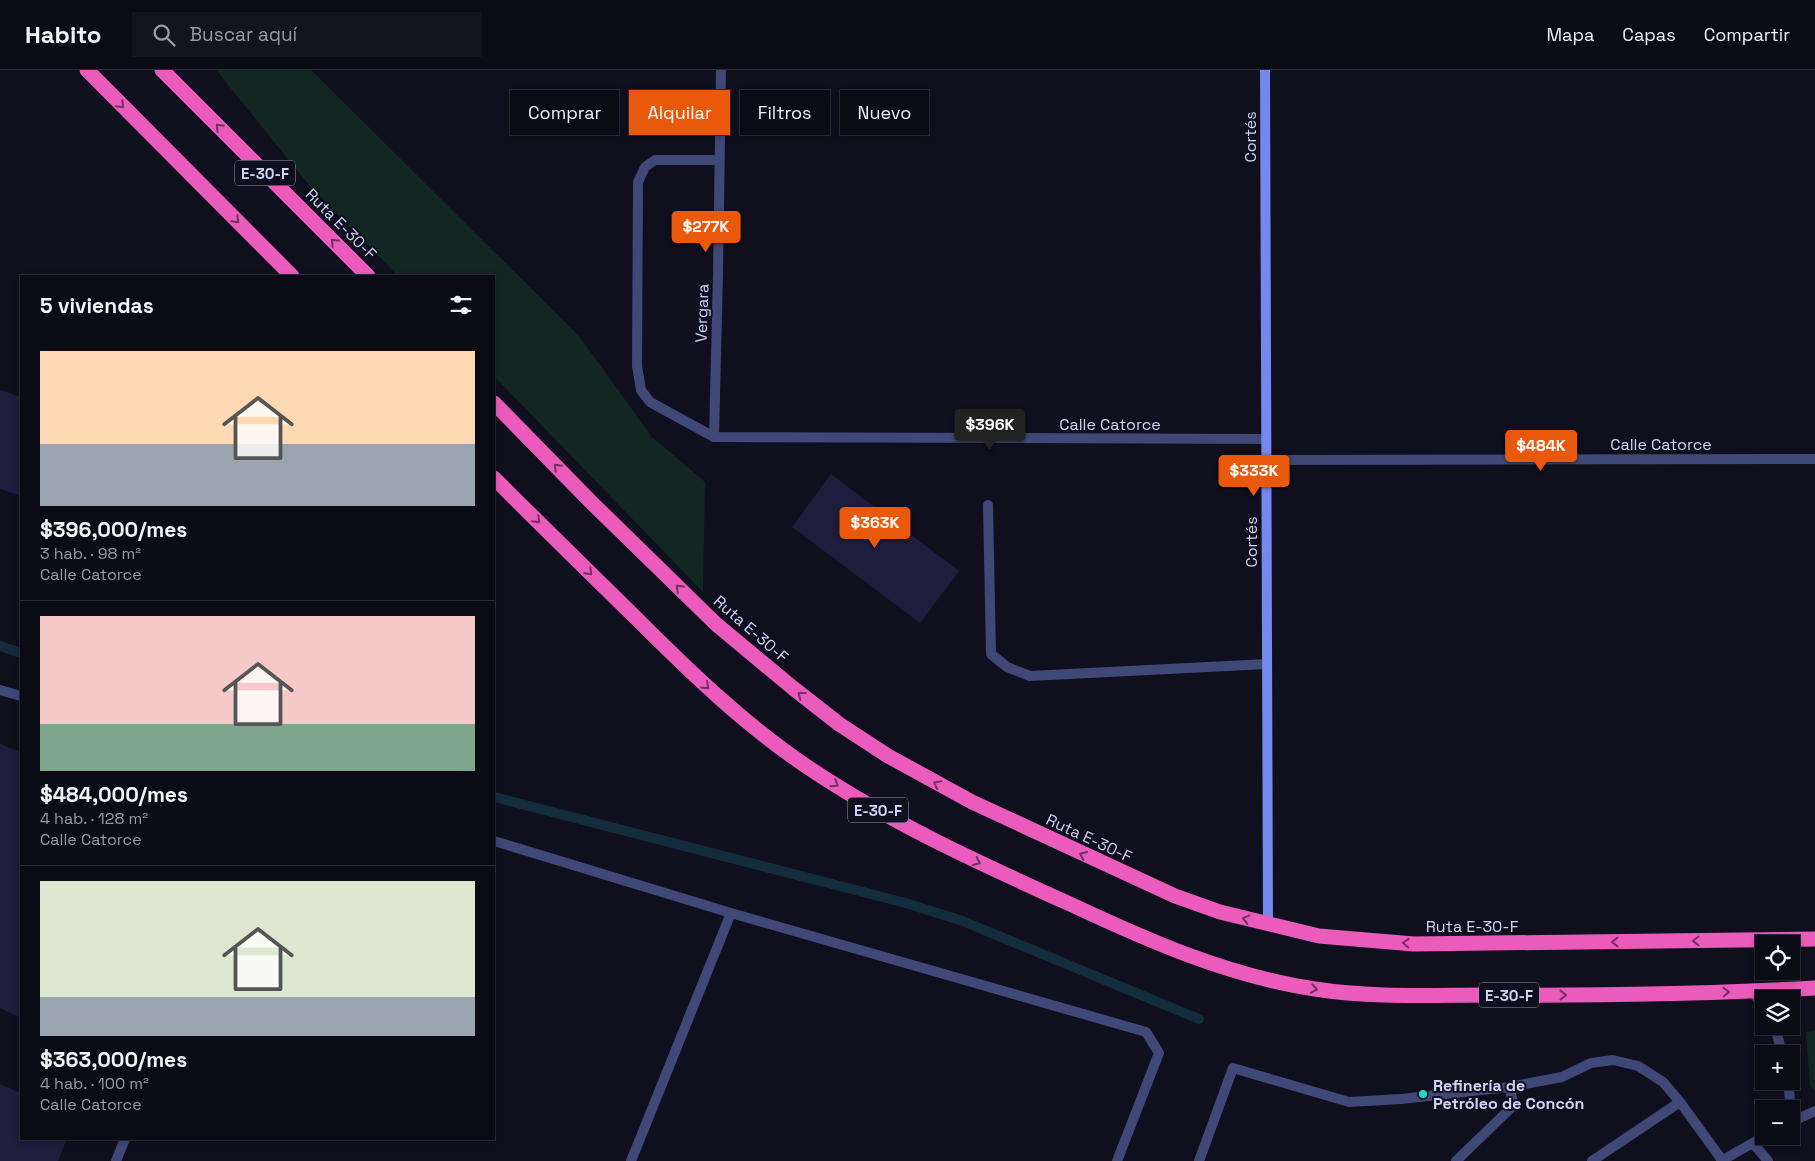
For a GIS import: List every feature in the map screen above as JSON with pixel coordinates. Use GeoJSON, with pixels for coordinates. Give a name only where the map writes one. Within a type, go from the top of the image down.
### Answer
{"type":"FeatureCollection","features":[{"type":"Feature","properties":{"kind":"highway","name":"E-30-F"},"geometry":{"type":"LineString","coordinates":[[87,70],[291,275]]}},
{"type":"Feature","properties":{"kind":"highway","name":"Ruta E-30-F"},"geometry":{"type":"LineString","coordinates":[[162,70],[367,275]]}},
{"type":"Feature","properties":{"kind":"highway","name":"Ruta E-30-F"},"geometry":{"type":"LineString","coordinates":[[495,404],[591,502],[716,624],[839,724],[929,780],[980,806],[1175,896],[1220,912],[1319,936],[1414,944],[1815,939]]}},
{"type":"Feature","properties":{"kind":"highway","name":"E-30-F"},"geometry":{"type":"LineString","coordinates":[[495,479],[714,693],[754,727],[804,764],[858,799],[974,861],[1169,949],[1266,980],[1320,990],[1357,994],[1522,995],[1815,988]]}},
{"type":"Feature","properties":{"kind":"main road","name":"Cortés"},"geometry":{"type":"LineString","coordinates":[[1265,70],[1268,925]]}},
{"type":"Feature","properties":{"kind":"street","name":"Vergara"},"geometry":{"type":"LineString","coordinates":[[714,437],[720,70]]}},
{"type":"Feature","properties":{"kind":"street"},"geometry":{"type":"LineString","coordinates":[[714,437],[650,402],[641,390],[637,366],[638,182],[645,167],[654,160],[719,160]]}},
{"type":"Feature","properties":{"kind":"street","name":"Calle Catorce"},"geometry":{"type":"LineString","coordinates":[[714,437],[1266,439]]}},
{"type":"Feature","properties":{"kind":"street","name":"Calle Catorce"},"geometry":{"type":"LineString","coordinates":[[1266,460],[1815,459]]}},
{"type":"Feature","properties":{"kind":"street"},"geometry":{"type":"LineString","coordinates":[[988,505],[991,654],[1007,667],[1030,676],[1267,664]]}},
{"type":"Feature","properties":{"kind":"street"},"geometry":{"type":"LineString","coordinates":[[0,690],[20,696]]}},
{"type":"Feature","properties":{"kind":"street"},"geometry":{"type":"LineString","coordinates":[[495,841],[731,913],[1146,1032],[1159,1054],[1117,1161]]}},
{"type":"Feature","properties":{"kind":"street"},"geometry":{"type":"LineString","coordinates":[[631,1161],[731,913]]}},
{"type":"Feature","properties":{"kind":"street"},"geometry":{"type":"LineString","coordinates":[[1752,991],[1755,995]]}},
{"type":"Feature","properties":{"kind":"street"},"geometry":{"type":"LineString","coordinates":[[1199,1161],[1233,1068],[1349,1102],[1401,1099],[1509,1087],[1562,1077],[1591,1063],[1613,1060],[1638,1066],[1663,1082],[1680,1102],[1722,1161],[1753,1143],[1768,1161]]}},
{"type":"Feature","properties":{"kind":"street"},"geometry":{"type":"LineString","coordinates":[[1456,1161],[1514,1105],[1509,1087]]}},
{"type":"Feature","properties":{"kind":"street"},"geometry":{"type":"LineString","coordinates":[[1592,1161],[1680,1102]]}},
{"type":"Feature","properties":{"kind":"street"},"geometry":{"type":"LineString","coordinates":[[1800,1114],[1815,1111]]}},
{"type":"Feature","properties":{"kind":"street"},"geometry":{"type":"LineString","coordinates":[[116,1161],[125,1140]]}},
{"type":"Feature","properties":{"kind":"green space"},"geometry":{"type":"Polygon","coordinates":[[[216,70],[311,70],[579,336],[652,437],[705,482],[703,592],[495,377],[495,275],[397,275],[309,185],[216,70]]]}},
{"type":"Feature","properties":{"kind":"green space"},"geometry":{"type":"Polygon","coordinates":[[[1815,1030],[1815,1091],[1810,1086],[1806,1032],[1815,1030]]]}},
{"type":"Feature","properties":{"kind":"building"},"geometry":{"type":"Polygon","coordinates":[[[0,390],[20,397],[20,496],[0,489],[0,390]]]}},
{"type":"Feature","properties":{"kind":"building"},"geometry":{"type":"Polygon","coordinates":[[[831,474],[959,571],[920,623],[792,527],[831,474]]]}},
{"type":"Feature","properties":{"kind":"building"},"geometry":{"type":"Polygon","coordinates":[[[0,744],[20,752],[20,1018],[0,1008],[0,744]]]}},
{"type":"Feature","properties":{"kind":"building"},"geometry":{"type":"Polygon","coordinates":[[[0,1084],[20,1093],[20,1140],[67,1140],[58,1161],[0,1161],[0,1084]]]}},
{"type":"Feature","properties":{"kind":"waterway"},"geometry":{"type":"LineString","coordinates":[[0,646],[20,653]]}},
{"type":"Feature","properties":{"kind":"waterway"},"geometry":{"type":"LineString","coordinates":[[495,797],[902,902],[960,920],[1199,1019]]}},
{"type":"Feature","properties":{"kind":"place","name":"Refinería de Petróleo de Concón"},"geometry":{"type":"Point","coordinates":[1423,1094]}}]}
